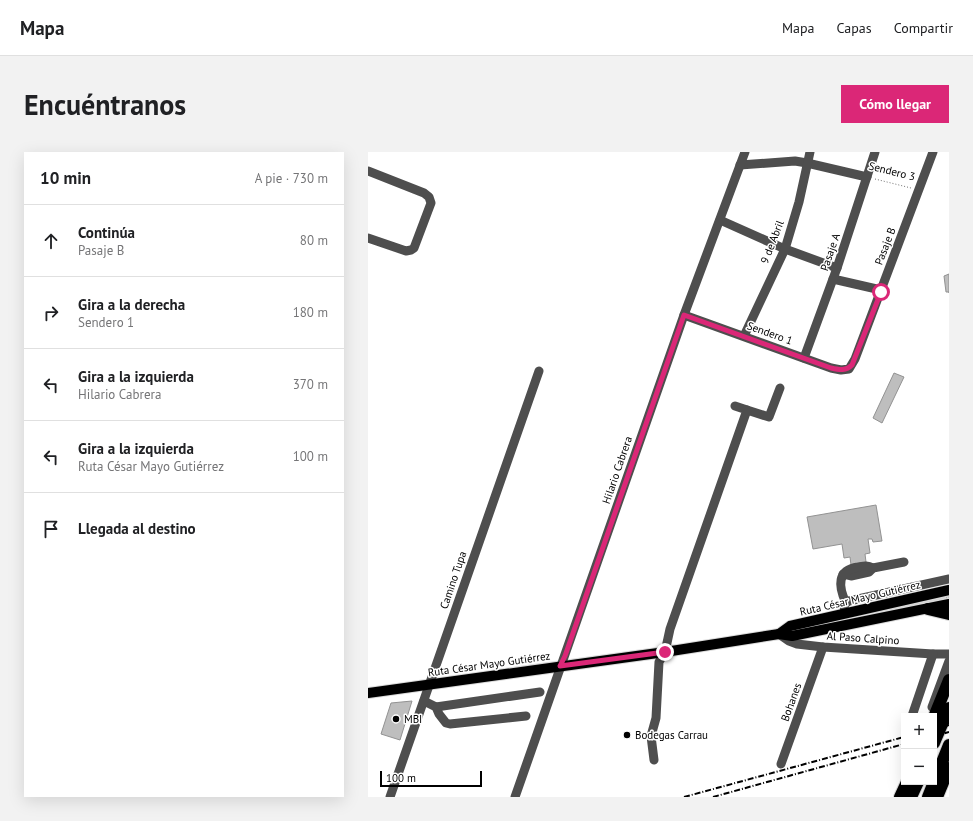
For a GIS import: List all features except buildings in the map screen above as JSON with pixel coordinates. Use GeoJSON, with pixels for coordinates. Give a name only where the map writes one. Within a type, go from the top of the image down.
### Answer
{"type":"FeatureCollection","features":[{"type":"Feature","properties":{"kind":"highway"},"geometry":{"type":"LineString","coordinates":[[928,609],[949,614]]}},
{"type":"Feature","properties":{"kind":"highway"},"geometry":{"type":"LineString","coordinates":[[933,713],[949,680]]}},
{"type":"Feature","properties":{"kind":"highway"},"geometry":{"type":"LineString","coordinates":[[937,737],[949,708]]}},
{"type":"Feature","properties":{"kind":"highway"},"geometry":{"type":"LineString","coordinates":[[928,797],[949,746]]}},
{"type":"Feature","properties":{"kind":"highway"},"geometry":{"type":"LineString","coordinates":[[937,797],[949,768]]}},
{"type":"Feature","properties":{"kind":"highway"},"geometry":{"type":"LineString","coordinates":[[900,797],[906,785]]}},
{"type":"Feature","properties":{"kind":"highway"},"geometry":{"type":"LineString","coordinates":[[911,797],[917,785]]}},
{"type":"Feature","properties":{"kind":"main road","name":"Ruta César Mayo Gutiérrez"},"geometry":{"type":"LineString","coordinates":[[779,634],[790,626],[949,590]]}},
{"type":"Feature","properties":{"kind":"main road","name":"Ruta César Mayo Gutiérrez"},"geometry":{"type":"LineString","coordinates":[[368,693],[665,652],[779,634],[792,636],[949,604]]}},
{"type":"Feature","properties":{"kind":"street","name":"Hilario Cabrera"},"geometry":{"type":"LineString","coordinates":[[515,797],[684,315],[745,152]]}},
{"type":"Feature","properties":{"kind":"street","name":"9 de Abril"},"geometry":{"type":"LineString","coordinates":[[744,336],[785,249],[799,202],[810,152]]}},
{"type":"Feature","properties":{"kind":"street","name":"Pasaje A"},"geometry":{"type":"LineString","coordinates":[[804,358],[837,268],[875,152]]}},
{"type":"Feature","properties":{"kind":"street","name":"Pasaje B"},"geometry":{"type":"LineString","coordinates":[[849,369],[855,360],[933,152]]}},
{"type":"Feature","properties":{"kind":"street","name":"Sendero 3"},"geometry":{"type":"LineString","coordinates":[[740,165],[795,161],[867,177]]}},
{"type":"Feature","properties":{"kind":"street"},"geometry":{"type":"LineString","coordinates":[[368,171],[424,193],[429,197],[431,203],[414,248],[411,250],[406,251],[368,238]]}},
{"type":"Feature","properties":{"kind":"street"},"geometry":{"type":"LineString","coordinates":[[720,220],[785,249],[837,268]]}},
{"type":"Feature","properties":{"kind":"street"},"geometry":{"type":"LineString","coordinates":[[833,279],[882,290]]}},
{"type":"Feature","properties":{"kind":"street","name":"Sendero 1"},"geometry":{"type":"LineString","coordinates":[[684,315],[831,368],[841,370],[849,369]]}},
{"type":"Feature","properties":{"kind":"street","name":"Camino Tupa"},"geometry":{"type":"LineString","coordinates":[[390,797],[539,371]]}},
{"type":"Feature","properties":{"kind":"street"},"geometry":{"type":"LineString","coordinates":[[735,406],[769,417],[780,388]]}},
{"type":"Feature","properties":{"kind":"street"},"geometry":{"type":"LineString","coordinates":[[654,760],[651,736],[656,718],[660,662],[665,652],[670,629],[747,410]]}},
{"type":"Feature","properties":{"kind":"street"},"geometry":{"type":"LineString","coordinates":[[845,613],[844,606],[846,602],[843,597],[840,583],[843,574],[849,568],[868,565],[873,568],[904,562]]}},
{"type":"Feature","properties":{"kind":"street"},"geometry":{"type":"LineString","coordinates":[[846,602],[949,579]]}},
{"type":"Feature","properties":{"kind":"street","name":"Al Paso Calpino"},"geometry":{"type":"LineString","coordinates":[[779,634],[789,641],[797,644],[823,647],[949,654]]}},
{"type":"Feature","properties":{"kind":"street","name":"Bohanes"},"geometry":{"type":"LineString","coordinates":[[781,764],[823,647]]}},
{"type":"Feature","properties":{"kind":"street"},"geometry":{"type":"LineString","coordinates":[[913,713],[933,654]]}},
{"type":"Feature","properties":{"kind":"street"},"geometry":{"type":"LineString","coordinates":[[933,713],[949,661]]}},
{"type":"Feature","properties":{"kind":"street"},"geometry":{"type":"LineString","coordinates":[[424,701],[436,707],[540,692]]}},
{"type":"Feature","properties":{"kind":"street"},"geometry":{"type":"LineString","coordinates":[[436,707],[446,723],[450,724],[526,716]]}},
{"type":"Feature","properties":{"kind":"path","name":"Sendero 3"},"geometry":{"type":"LineString","coordinates":[[867,177],[919,190]]}},
{"type":"Feature","properties":{"kind":"green space"},"geometry":{"type":"Polygon","coordinates":[[[949,594],[949,600],[858,616],[857,614],[949,594]]]}},
{"type":"Feature","properties":{"kind":"railway"},"geometry":{"type":"LineString","coordinates":[[937,728],[949,725]]}},
{"type":"Feature","properties":{"kind":"railway"},"geometry":{"type":"LineString","coordinates":[[937,735],[949,732]]}},
{"type":"Feature","properties":{"kind":"railway"},"geometry":{"type":"LineString","coordinates":[[684,797],[901,738]]}},
{"type":"Feature","properties":{"kind":"railway"},"geometry":{"type":"LineString","coordinates":[[713,797],[901,745]]}},
{"type":"Feature","properties":{"kind":"place","name":"MBI"},"geometry":{"type":"Point","coordinates":[396,719]}},
{"type":"Feature","properties":{"kind":"place","name":"Bodegas Carrau"},"geometry":{"type":"Point","coordinates":[627,735]}},
{"type":"Feature","properties":{"kind":"route"},"geometry":{"type":"LineString","coordinates":[[665,652],[560,666],[565,656],[684,315],[831,368],[841,370],[849,369],[855,360],[881,292]]}}]}
